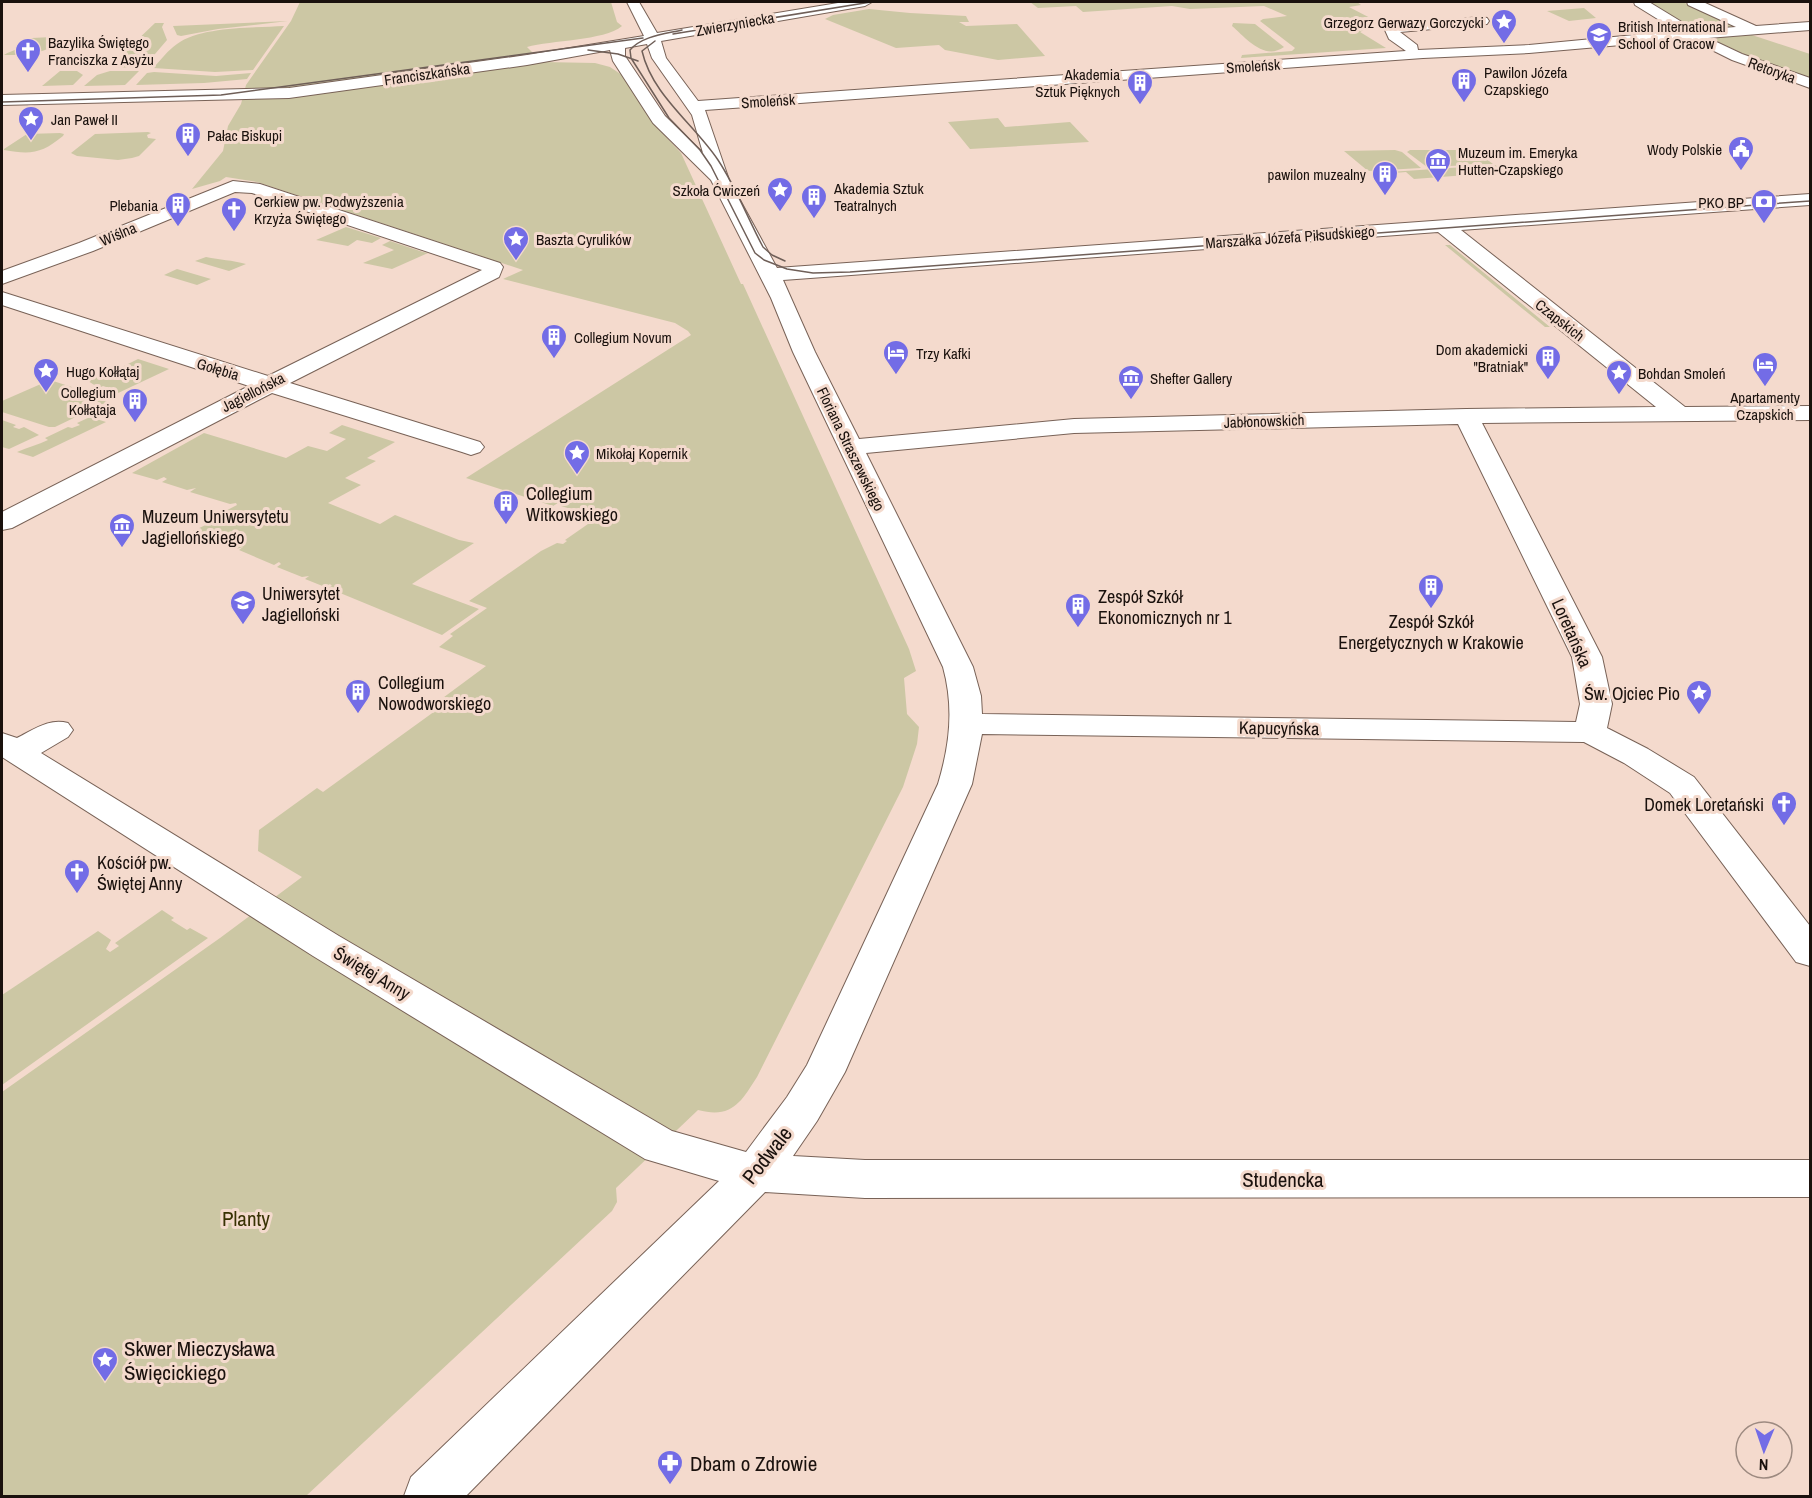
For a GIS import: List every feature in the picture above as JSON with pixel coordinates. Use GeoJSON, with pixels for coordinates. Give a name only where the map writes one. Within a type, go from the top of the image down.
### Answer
{"type":"FeatureCollection","features":[{"type":"Feature","properties":{"kind":"street","name":"Floriana Straszewskiego"},"geometry":{"type":"LineString","coordinates":[[633,2],[650,34],[659,58],[700,115],[720,180],[770,275],[850,447],[958,667],[964,690],[967,724]]}},
{"type":"Feature","properties":{"kind":"street","name":"Zwierzyniecka"},"geometry":{"type":"LineString","coordinates":[[650,34],[864,2]]}},
{"type":"Feature","properties":{"kind":"street","name":"Retoryka"},"geometry":{"type":"LineString","coordinates":[[1640,2],[1737,57],[1810,83]]}},
{"type":"Feature","properties":{"kind":"street","name":"Retoryka"},"geometry":{"type":"LineString","coordinates":[[1693,2],[1754,30],[1791,42]]}},
{"type":"Feature","properties":{"kind":"street"},"geometry":{"type":"LineString","coordinates":[[1465,8],[1529,49]]}},
{"type":"Feature","properties":{"kind":"street","name":"Smoleńsk"},"geometry":{"type":"LineString","coordinates":[[694,106],[1423,54],[1529,49],[1810,26]]}},
{"type":"Feature","properties":{"kind":"street"},"geometry":{"type":"LineString","coordinates":[[1412,48],[1394,36],[1392,30],[1404,27],[1492,27]]}},
{"type":"Feature","properties":{"kind":"street","name":"Franciszkańska"},"geometry":{"type":"LineString","coordinates":[[2,100],[289,93],[527,60],[617,45],[650,34]]}},
{"type":"Feature","properties":{"kind":"street","name":"Franciszkańska"},"geometry":{"type":"LineString","coordinates":[[200,95],[650,34]]}},
{"type":"Feature","properties":{"kind":"street","name":"Floriana Straszewskiego"},"geometry":{"type":"LineString","coordinates":[[617,45],[621,61],[659,119],[720,180]]}},
{"type":"Feature","properties":{"kind":"street","name":"Jagiellońska"},"geometry":{"type":"LineString","coordinates":[[2,522],[268,384],[492,273],[493,267],[485,263],[254,188],[233,186]]}},
{"type":"Feature","properties":{"kind":"street","name":"Wiślna"},"geometry":{"type":"LineString","coordinates":[[2,278],[86,248],[233,186]]}},
{"type":"Feature","properties":{"kind":"street","name":"Marszałka Józefa Piłsudskiego"},"geometry":{"type":"LineString","coordinates":[[770,275],[1810,199]]}},
{"type":"Feature","properties":{"kind":"street","name":"Czapskich"},"geometry":{"type":"LineString","coordinates":[[1443,226],[1678,413]]}},
{"type":"Feature","properties":{"kind":"street","name":"Gołębia"},"geometry":{"type":"LineString","coordinates":[[2,298],[471,447]]}},
{"type":"Feature","properties":{"kind":"street","name":"Jabłonowskich"},"geometry":{"type":"LineString","coordinates":[[850,447],[1074,426],[1466,416],[1810,413]]}},
{"type":"Feature","properties":{"kind":"street","name":"Loretańska"},"geometry":{"type":"LineString","coordinates":[[1466,416],[1587,657],[1596,704],[1590,732]]}},
{"type":"Feature","properties":{"kind":"street","name":"Kapucyńska"},"geometry":{"type":"LineString","coordinates":[[967,724],[1590,732]]}},
{"type":"Feature","properties":{"kind":"street","name":"Podwale"},"geometry":{"type":"LineString","coordinates":[[430,1497],[756,1173],[802,1109],[830,1061],[955,784],[964,752],[967,724]]}},
{"type":"Feature","properties":{"kind":"street"},"geometry":{"type":"LineString","coordinates":[[9,747],[57,730]]}},
{"type":"Feature","properties":{"kind":"street"},"geometry":{"type":"LineString","coordinates":[[1590,732],[1636,756],[1682,785],[1810,952]]}},
{"type":"Feature","properties":{"kind":"street","name":"Świętej Anny"},"geometry":{"type":"LineString","coordinates":[[9,747],[326,946],[660,1146],[684,1155],[756,1173]]}},
{"type":"Feature","properties":{"kind":"street","name":"Studencka"},"geometry":{"type":"LineString","coordinates":[[756,1173],[865,1179],[1810,1179]]}},
{"type":"Feature","properties":{"kind":"green space","name":"Planty"},"geometry":{"type":"Polygon","coordinates":[[[300,2],[611,2],[617,22],[622,26],[614,31],[603,35],[527,47],[542,62],[595,63],[610,67],[625,77],[653,123],[681,153],[909,649],[916,671],[904,678],[907,714],[919,727],[917,744],[903,787],[757,1077],[746,1094],[727,1110],[710,1112],[698,1110],[616,1188],[617,1202],[612,1211],[306,1496],[2,1496],[2,1092],[220,938],[302,877],[258,851],[259,830],[317,788],[323,792],[442,706],[436,703],[486,666],[439,647],[453,636],[450,634],[487,608],[469,601],[541,551],[557,543],[563,544],[567,541],[565,540],[588,524],[595,522],[591,519],[594,516],[561,506],[558,503],[553,506],[466,478],[691,335],[675,323],[503,279],[523,270],[257,182],[226,177],[192,189],[223,151],[228,126],[241,104],[246,85],[291,21],[300,2]]]}},
{"type":"Feature","properties":{"kind":"green space"},"geometry":{"type":"Polygon","coordinates":[[[1030,2],[1357,2],[1361,5],[1349,7],[1378,22],[1360,32],[1386,48],[1241,58],[1242,55],[1292,51],[1295,48],[1260,21],[1287,16],[1264,6],[1190,9],[1172,6],[1083,12],[1076,6],[1038,8],[1030,2]]]}},
{"type":"Feature","properties":{"kind":"green space"},"geometry":{"type":"Polygon","coordinates":[[[1648,2],[1683,2],[1735,27],[1696,29],[1648,2]]]}},
{"type":"Feature","properties":{"kind":"green space"},"geometry":{"type":"Polygon","coordinates":[[[1584,8],[1596,18],[1569,21],[1547,11],[1584,8]]]}},
{"type":"Feature","properties":{"kind":"green space"},"geometry":{"type":"Polygon","coordinates":[[[869,9],[966,16],[969,22],[959,22],[966,26],[1017,24],[1045,56],[998,60],[945,50],[939,45],[896,48],[825,19],[833,15],[869,9]]]}},
{"type":"Feature","properties":{"kind":"green space"},"geometry":{"type":"Polygon","coordinates":[[[288,21],[181,36],[177,35],[173,26],[288,21]]]}},
{"type":"Feature","properties":{"kind":"green space"},"geometry":{"type":"Polygon","coordinates":[[[155,23],[164,23],[162,27],[167,40],[143,68],[109,67],[155,23]]]}},
{"type":"Feature","properties":{"kind":"green space"},"geometry":{"type":"Polygon","coordinates":[[[1233,23],[1255,24],[1284,47],[1277,51],[1262,50],[1232,26],[1233,23]]]}},
{"type":"Feature","properties":{"kind":"green space"},"geometry":{"type":"Polygon","coordinates":[[[284,26],[253,70],[215,72],[153,68],[177,44],[187,38],[228,29],[284,26]]]}},
{"type":"Feature","properties":{"kind":"green space"},"geometry":{"type":"Polygon","coordinates":[[[1752,35],[1810,54],[1810,80],[1763,63],[1714,40],[1720,37],[1752,35]]]}},
{"type":"Feature","properties":{"kind":"green space"},"geometry":{"type":"Polygon","coordinates":[[[53,37],[61,40],[48,49],[27,54],[4,55],[24,46],[27,44],[23,43],[32,38],[53,37]]]}},
{"type":"Feature","properties":{"kind":"green space"},"geometry":{"type":"Polygon","coordinates":[[[60,71],[77,71],[83,75],[73,85],[42,86],[60,71]]]}},
{"type":"Feature","properties":{"kind":"green space"},"geometry":{"type":"Polygon","coordinates":[[[110,71],[139,71],[125,85],[84,86],[97,75],[110,71]]]}},
{"type":"Feature","properties":{"kind":"green space"},"geometry":{"type":"Polygon","coordinates":[[[147,73],[216,76],[251,73],[247,79],[136,85],[147,73]]]}},
{"type":"Feature","properties":{"kind":"green space"},"geometry":{"type":"Polygon","coordinates":[[[998,118],[1005,127],[1070,122],[1089,142],[970,149],[948,122],[998,118]]]}},
{"type":"Feature","properties":{"kind":"green space"},"geometry":{"type":"Polygon","coordinates":[[[151,133],[147,135],[148,138],[156,139],[139,156],[132,158],[118,160],[77,156],[71,153],[95,134],[151,133]]]}},
{"type":"Feature","properties":{"kind":"green space"},"geometry":{"type":"Polygon","coordinates":[[[27,134],[64,134],[63,136],[49,146],[36,151],[4,150],[27,134]]]}},
{"type":"Feature","properties":{"kind":"green space"},"geometry":{"type":"Polygon","coordinates":[[[1395,150],[1402,152],[1421,168],[1368,171],[1344,151],[1395,150]]]}},
{"type":"Feature","properties":{"kind":"green space"},"geometry":{"type":"Polygon","coordinates":[[[1410,150],[1473,150],[1482,153],[1481,155],[1493,164],[1427,167],[1407,152],[1410,150]]]}},
{"type":"Feature","properties":{"kind":"green space"},"geometry":{"type":"Polygon","coordinates":[[[1495,165],[1500,168],[1460,170],[1467,175],[1414,179],[1406,172],[1383,174],[1391,182],[1385,182],[1374,173],[1495,165]]]}},
{"type":"Feature","properties":{"kind":"green space"},"geometry":{"type":"Polygon","coordinates":[[[346,227],[381,238],[372,243],[357,240],[348,246],[316,240],[346,227]]]}},
{"type":"Feature","properties":{"kind":"green space"},"geometry":{"type":"Polygon","coordinates":[[[390,241],[428,253],[392,269],[363,263],[394,250],[382,245],[390,241]]]}},
{"type":"Feature","properties":{"kind":"green space"},"geometry":{"type":"Polygon","coordinates":[[[1445,245],[1450,245],[1550,327],[1545,327],[1445,245]]]}},
{"type":"Feature","properties":{"kind":"green space"},"geometry":{"type":"Polygon","coordinates":[[[206,257],[246,264],[229,271],[195,261],[206,257]]]}},
{"type":"Feature","properties":{"kind":"green space"},"geometry":{"type":"Polygon","coordinates":[[[177,269],[211,279],[197,285],[164,275],[177,269]]]}},
{"type":"Feature","properties":{"kind":"green space"},"geometry":{"type":"Polygon","coordinates":[[[138,359],[169,369],[116,394],[106,390],[109,388],[103,386],[99,388],[88,381],[115,366],[120,368],[138,359]]]}},
{"type":"Feature","properties":{"kind":"green space"},"geometry":{"type":"Polygon","coordinates":[[[50,380],[109,399],[109,401],[55,427],[2,412],[2,401],[50,380]]]}},
{"type":"Feature","properties":{"kind":"green space"},"geometry":{"type":"Polygon","coordinates":[[[90,417],[106,422],[33,457],[17,452],[48,440],[45,438],[68,427],[80,425],[77,423],[90,417]]]}},
{"type":"Feature","properties":{"kind":"green space"},"geometry":{"type":"Polygon","coordinates":[[[2,420],[16,425],[13,427],[19,429],[24,427],[39,435],[9,449],[2,447],[2,420]]]}},
{"type":"Feature","properties":{"kind":"green space"},"geometry":{"type":"Polygon","coordinates":[[[342,425],[395,442],[367,458],[376,461],[345,478],[361,485],[328,503],[380,524],[395,515],[459,540],[474,543],[412,584],[479,609],[442,635],[328,588],[332,586],[330,584],[325,587],[305,579],[309,576],[302,577],[277,567],[281,564],[279,562],[274,565],[239,550],[243,547],[236,549],[216,541],[219,538],[212,539],[193,531],[214,521],[210,519],[237,505],[236,503],[230,504],[190,492],[196,488],[187,490],[162,482],[167,479],[164,477],[157,480],[132,473],[204,433],[286,458],[308,446],[327,451],[346,439],[329,433],[342,425]]]}},
{"type":"Feature","properties":{"kind":"green space"},"geometry":{"type":"Polygon","coordinates":[[[162,910],[174,918],[171,920],[187,930],[190,928],[208,938],[2,1085],[2,995],[98,931],[111,940],[106,949],[110,952],[119,946],[115,943],[162,910]]]}},
{"type":"Feature","properties":{"kind":"tram line"},"geometry":{"type":"LineString","coordinates":[[673,34],[871,2]]}},
{"type":"Feature","properties":{"kind":"tram line"},"geometry":{"type":"LineString","coordinates":[[631,59],[630,50],[635,45],[654,36],[682,30]]}},
{"type":"Feature","properties":{"kind":"tram line"},"geometry":{"type":"LineString","coordinates":[[2,102],[221,95],[643,38]]}},
{"type":"Feature","properties":{"kind":"tram line"},"geometry":{"type":"LineString","coordinates":[[655,41],[642,51],[655,82],[718,160],[763,247],[772,255],[785,261]]}},
{"type":"Feature","properties":{"kind":"tram line"},"geometry":{"type":"LineString","coordinates":[[588,50],[618,54],[631,59]]}},
{"type":"Feature","properties":{"kind":"tram line"},"geometry":{"type":"LineString","coordinates":[[631,59],[638,61]]}},
{"type":"Feature","properties":{"kind":"tram line"},"geometry":{"type":"LineString","coordinates":[[631,59],[669,118],[700,150],[711,166],[755,253],[764,260],[787,269],[813,273],[1810,201]]}},
{"type":"Feature","properties":{"kind":"place","name":"Grzegorz Gerwazy Gorczycki"},"geometry":{"type":"Point","coordinates":[1504,45]}},
{"type":"Feature","properties":{"kind":"place","name":"British International School of Cracow"},"geometry":{"type":"Point","coordinates":[1599,58]}},
{"type":"Feature","properties":{"kind":"place","name":"Bazylika Świętego Franciszka z Asyżu"},"geometry":{"type":"Point","coordinates":[28,74]}},
{"type":"Feature","properties":{"kind":"place","name":"Pawilon Józefa Czapskiego"},"geometry":{"type":"Point","coordinates":[1464,104]}},
{"type":"Feature","properties":{"kind":"place","name":"Akademia Sztuk Pięknych"},"geometry":{"type":"Point","coordinates":[1140,106]}},
{"type":"Feature","properties":{"kind":"place","name":"Jan Paweł II"},"geometry":{"type":"Point","coordinates":[31,142]}},
{"type":"Feature","properties":{"kind":"place","name":"Pałac Biskupi"},"geometry":{"type":"Point","coordinates":[188,158]}},
{"type":"Feature","properties":{"kind":"place","name":"Wody Polskie"},"geometry":{"type":"Point","coordinates":[1741,172]}},
{"type":"Feature","properties":{"kind":"place","name":"Muzeum im. Emeryka Hutten-Czapskiego"},"geometry":{"type":"Point","coordinates":[1438,184]}},
{"type":"Feature","properties":{"kind":"place","name":"pawilon muzealny"},"geometry":{"type":"Point","coordinates":[1385,197]}},
{"type":"Feature","properties":{"kind":"place","name":"Szkoła Ćwiczeń"},"geometry":{"type":"Point","coordinates":[780,213]}},
{"type":"Feature","properties":{"kind":"place","name":"Akademia Sztuk Teatralnych"},"geometry":{"type":"Point","coordinates":[814,220]}},
{"type":"Feature","properties":{"kind":"place","name":"PKO BP"},"geometry":{"type":"Point","coordinates":[1764,225]}},
{"type":"Feature","properties":{"kind":"place","name":"Plebania"},"geometry":{"type":"Point","coordinates":[178,228]}},
{"type":"Feature","properties":{"kind":"place","name":"Cerkiew pw. Podwyższenia Krzyża Świętego"},"geometry":{"type":"Point","coordinates":[234,233]}},
{"type":"Feature","properties":{"kind":"place","name":"Baszta Cyrulików"},"geometry":{"type":"Point","coordinates":[516,262]}},
{"type":"Feature","properties":{"kind":"place","name":"Collegium Novum"},"geometry":{"type":"Point","coordinates":[554,360]}},
{"type":"Feature","properties":{"kind":"place","name":"Trzy Kafki"},"geometry":{"type":"Point","coordinates":[896,376]}},
{"type":"Feature","properties":{"kind":"place","name":"Dom akademicki \"Bratniak\""},"geometry":{"type":"Point","coordinates":[1548,381]}},
{"type":"Feature","properties":{"kind":"place","name":"Apartamenty Czapskich"},"geometry":{"type":"Point","coordinates":[1765,388]}},
{"type":"Feature","properties":{"kind":"place","name":"Hugo Kołłątaj"},"geometry":{"type":"Point","coordinates":[46,394]}},
{"type":"Feature","properties":{"kind":"place","name":"Bohdan Smoleń"},"geometry":{"type":"Point","coordinates":[1619,396]}},
{"type":"Feature","properties":{"kind":"place","name":"Shefter Gallery"},"geometry":{"type":"Point","coordinates":[1131,401]}},
{"type":"Feature","properties":{"kind":"place","name":"Collegium Kołłątaja"},"geometry":{"type":"Point","coordinates":[135,424]}},
{"type":"Feature","properties":{"kind":"place","name":"Mikołaj Kopernik"},"geometry":{"type":"Point","coordinates":[577,476]}},
{"type":"Feature","properties":{"kind":"place","name":"Collegium Witkowskiego"},"geometry":{"type":"Point","coordinates":[506,526]}},
{"type":"Feature","properties":{"kind":"place","name":"Muzeum Uniwersytetu Jagiellońskiego"},"geometry":{"type":"Point","coordinates":[122,549]}},
{"type":"Feature","properties":{"kind":"place","name":"Zespół Szkół Energetycznych w Krakowie"},"geometry":{"type":"Point","coordinates":[1431,610]}},
{"type":"Feature","properties":{"kind":"place","name":"Uniwersytet Jagielloński"},"geometry":{"type":"Point","coordinates":[243,626]}},
{"type":"Feature","properties":{"kind":"place","name":"Zespół Szkół Ekonomicznych nr 1"},"geometry":{"type":"Point","coordinates":[1078,629]}},
{"type":"Feature","properties":{"kind":"place","name":"Collegium Nowodworskiego"},"geometry":{"type":"Point","coordinates":[358,715]}},
{"type":"Feature","properties":{"kind":"place","name":"Św. Ojciec Pio"},"geometry":{"type":"Point","coordinates":[1699,716]}},
{"type":"Feature","properties":{"kind":"place","name":"Domek Loretański"},"geometry":{"type":"Point","coordinates":[1784,827]}},
{"type":"Feature","properties":{"kind":"place","name":"Kościół pw. Świętej Anny"},"geometry":{"type":"Point","coordinates":[77,895]}},
{"type":"Feature","properties":{"kind":"place","name":"Skwer Mieczysława Święcickiego"},"geometry":{"type":"Point","coordinates":[105,1383]}},
{"type":"Feature","properties":{"kind":"place","name":"Dbam o Zdrowie"},"geometry":{"type":"Point","coordinates":[670,1486]}}]}
